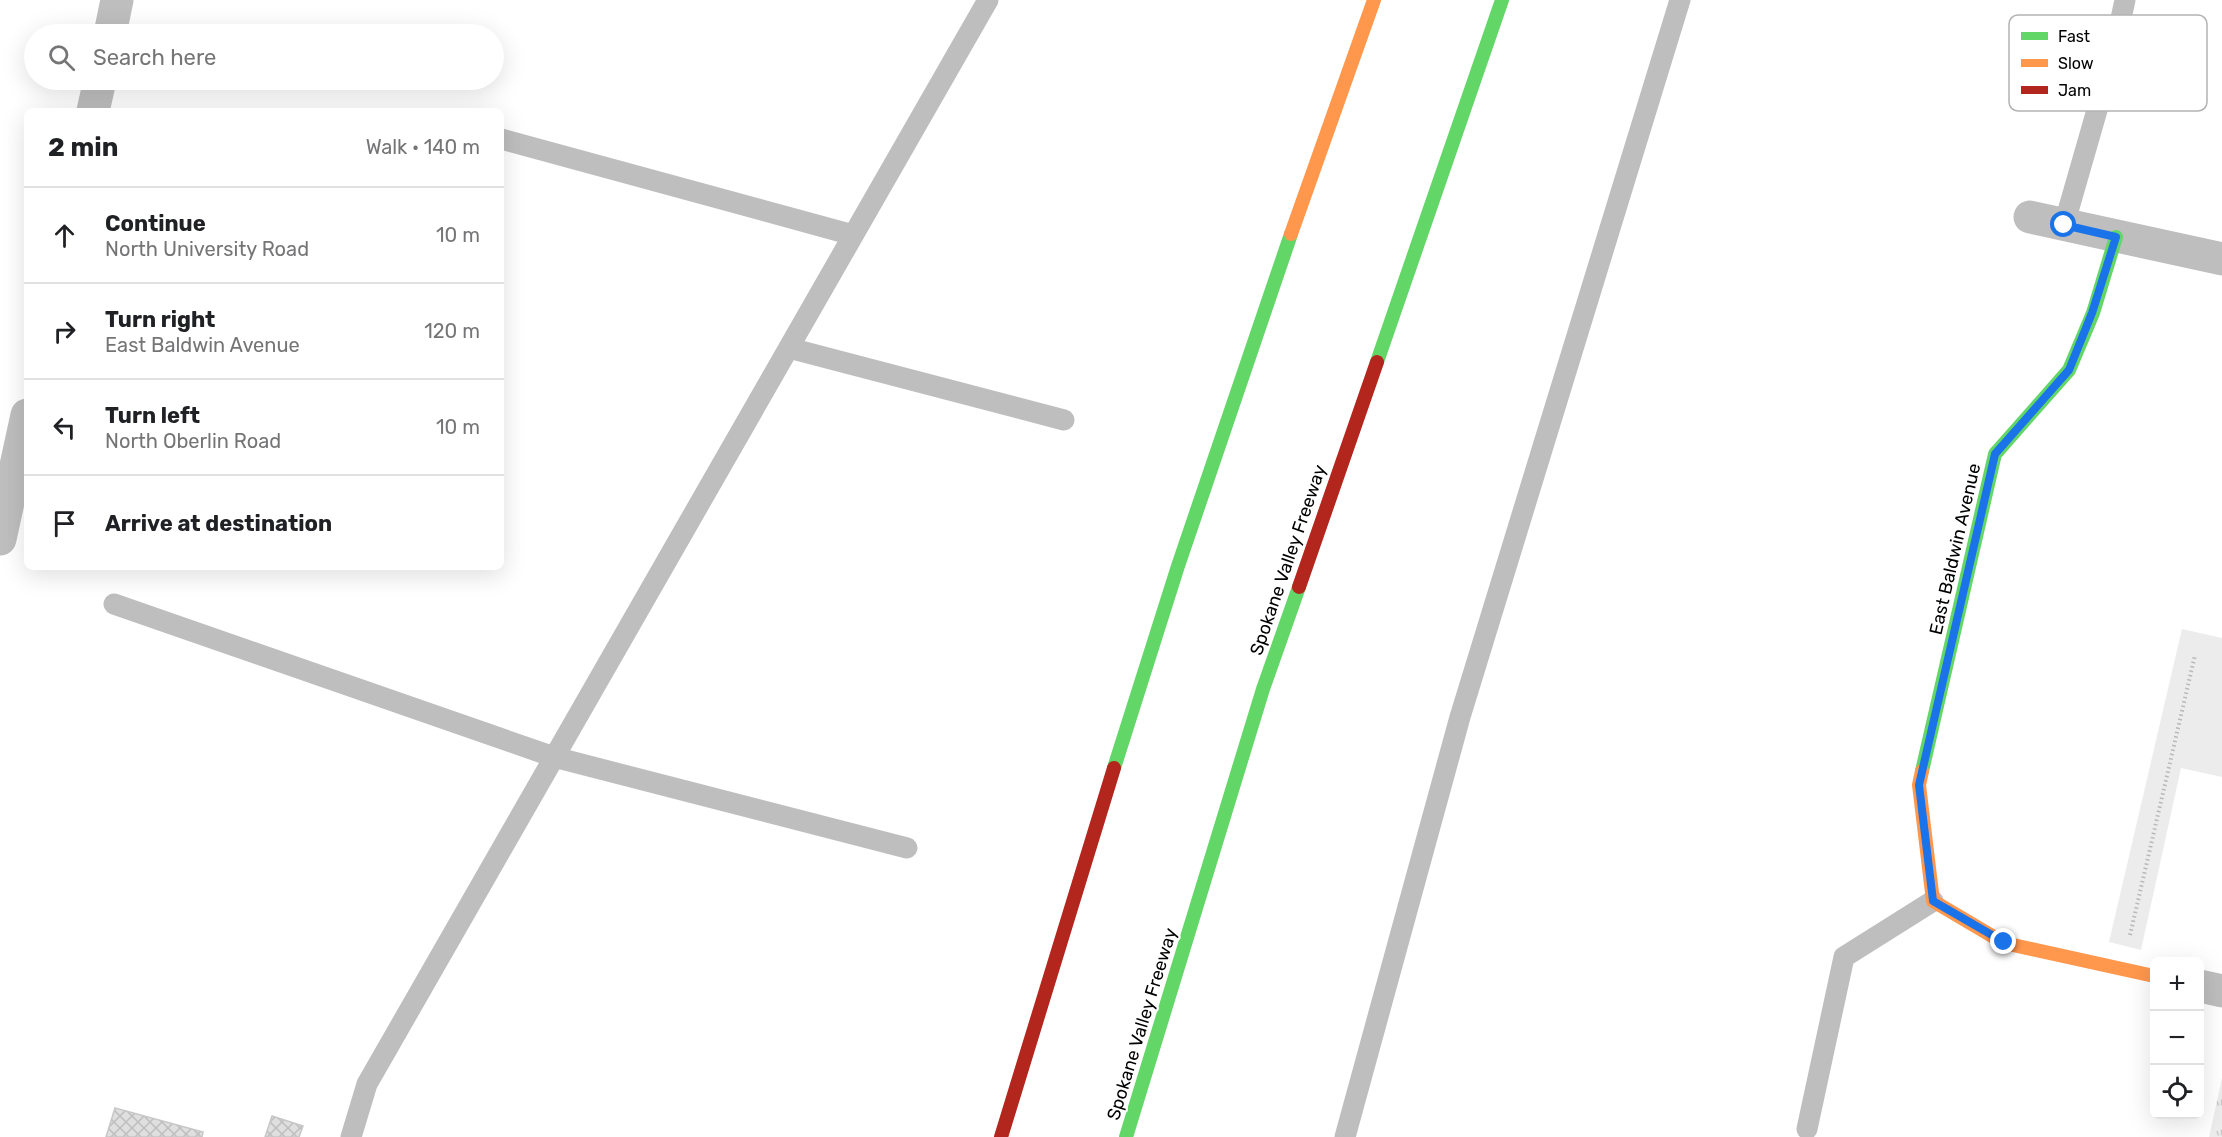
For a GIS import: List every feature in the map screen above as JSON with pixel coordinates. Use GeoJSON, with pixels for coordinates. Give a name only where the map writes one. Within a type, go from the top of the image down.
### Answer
{"type":"FeatureCollection","features":[{"type":"Feature","properties":{"kind":"main road"},"geometry":{"type":"LineString","coordinates":[[1001,1137],[1070,902],[1221,440],[1374,0]]}},
{"type":"Feature","properties":{"kind":"main road","name":"Spokane Valley Freeway"},"geometry":{"type":"LineString","coordinates":[[1126,1137],[1263,689],[1502,0]]}},
{"type":"Feature","properties":{"kind":"main road","name":"East Baldwin Avenue"},"geometry":{"type":"LineString","coordinates":[[1933,901],[1919,785],[1995,454],[2069,370],[2092,313],[2116,237]]}},
{"type":"Feature","properties":{"kind":"main road"},"geometry":{"type":"LineString","coordinates":[[1933,901],[2004,942],[2150,975]]}},
{"type":"Feature","properties":{"kind":"street"},"geometry":{"type":"LineString","coordinates":[[112,24],[117,0]]}},
{"type":"Feature","properties":{"kind":"street"},"geometry":{"type":"LineString","coordinates":[[94,108],[98,90]]}},
{"type":"Feature","properties":{"kind":"street"},"geometry":{"type":"LineString","coordinates":[[2030,217],[2222,260]]}},
{"type":"Feature","properties":{"kind":"street"},"geometry":{"type":"LineString","coordinates":[[0,539],[24,429]]}},
{"type":"Feature","properties":{"kind":"street"},"geometry":{"type":"LineString","coordinates":[[2204,987],[2222,991]]}},
{"type":"Feature","properties":{"kind":"lane"},"geometry":{"type":"LineString","coordinates":[[351,1137],[367,1084],[988,0]]}},
{"type":"Feature","properties":{"kind":"lane"},"geometry":{"type":"LineString","coordinates":[[1345,1137],[1454,739],[1680,0]]}},
{"type":"Feature","properties":{"kind":"lane"},"geometry":{"type":"LineString","coordinates":[[2122,15],[2125,0]]}},
{"type":"Feature","properties":{"kind":"lane"},"geometry":{"type":"LineString","coordinates":[[2064,225],[2097,111]]}},
{"type":"Feature","properties":{"kind":"lane"},"geometry":{"type":"LineString","coordinates":[[504,140],[853,235]]}},
{"type":"Feature","properties":{"kind":"lane"},"geometry":{"type":"LineString","coordinates":[[789,348],[1064,420]]}},
{"type":"Feature","properties":{"kind":"lane"},"geometry":{"type":"LineString","coordinates":[[114,604],[554,757],[907,848]]}},
{"type":"Feature","properties":{"kind":"lane"},"geometry":{"type":"LineString","coordinates":[[1807,1129],[1844,957],[1933,901]]}},
{"type":"Feature","properties":{"kind":"path"},"geometry":{"type":"LineString","coordinates":[[2122,969],[2195,655]]}},
{"type":"Feature","properties":{"kind":"green space"},"geometry":{"type":"Polygon","coordinates":[[[2182,629],[2222,638],[2222,777],[2181,768],[2141,950],[2109,942],[2182,629]]]}},
{"type":"Feature","properties":{"kind":"green space"},"geometry":{"type":"Polygon","coordinates":[[[2222,1078],[2222,1137],[2209,1137],[2222,1078]]]}},
{"type":"Feature","properties":{"kind":"building"},"geometry":{"type":"Polygon","coordinates":[[[115,1108],[203,1132],[202,1137],[106,1137],[115,1108]]]}},
{"type":"Feature","properties":{"kind":"building"},"geometry":{"type":"Polygon","coordinates":[[[272,1116],[303,1126],[299,1137],[265,1137],[272,1116]]]}},
{"type":"Feature","properties":{"kind":"traffic: fast"},"geometry":{"type":"LineString","coordinates":[[1377,362],[1502,0]]}},
{"type":"Feature","properties":{"kind":"traffic: fast"},"geometry":{"type":"LineString","coordinates":[[1114,768],[1178,566],[1291,234]]}},
{"type":"Feature","properties":{"kind":"traffic: fast"},"geometry":{"type":"LineString","coordinates":[[1922,771],[1995,454],[2069,370],[2093,313],[2116,237]]}},
{"type":"Feature","properties":{"kind":"traffic: fast"},"geometry":{"type":"LineString","coordinates":[[1126,1137],[1263,689],[1299,587]]}},
{"type":"Feature","properties":{"kind":"traffic: slow"},"geometry":{"type":"LineString","coordinates":[[1291,234],[1374,0]]}},
{"type":"Feature","properties":{"kind":"traffic: slow"},"geometry":{"type":"LineString","coordinates":[[1922,771],[1919,785],[1933,901],[2004,943],[2150,975]]}},
{"type":"Feature","properties":{"kind":"traffic: jam"},"geometry":{"type":"LineString","coordinates":[[1299,587],[1377,362]]}},
{"type":"Feature","properties":{"kind":"traffic: jam"},"geometry":{"type":"LineString","coordinates":[[1001,1137],[1114,768]]}},
{"type":"Feature","properties":{"kind":"route"},"geometry":{"type":"LineString","coordinates":[[2004,942],[1933,901],[1919,785],[1995,454],[2069,370],[2092,313],[2116,237],[2064,225]]}}]}
